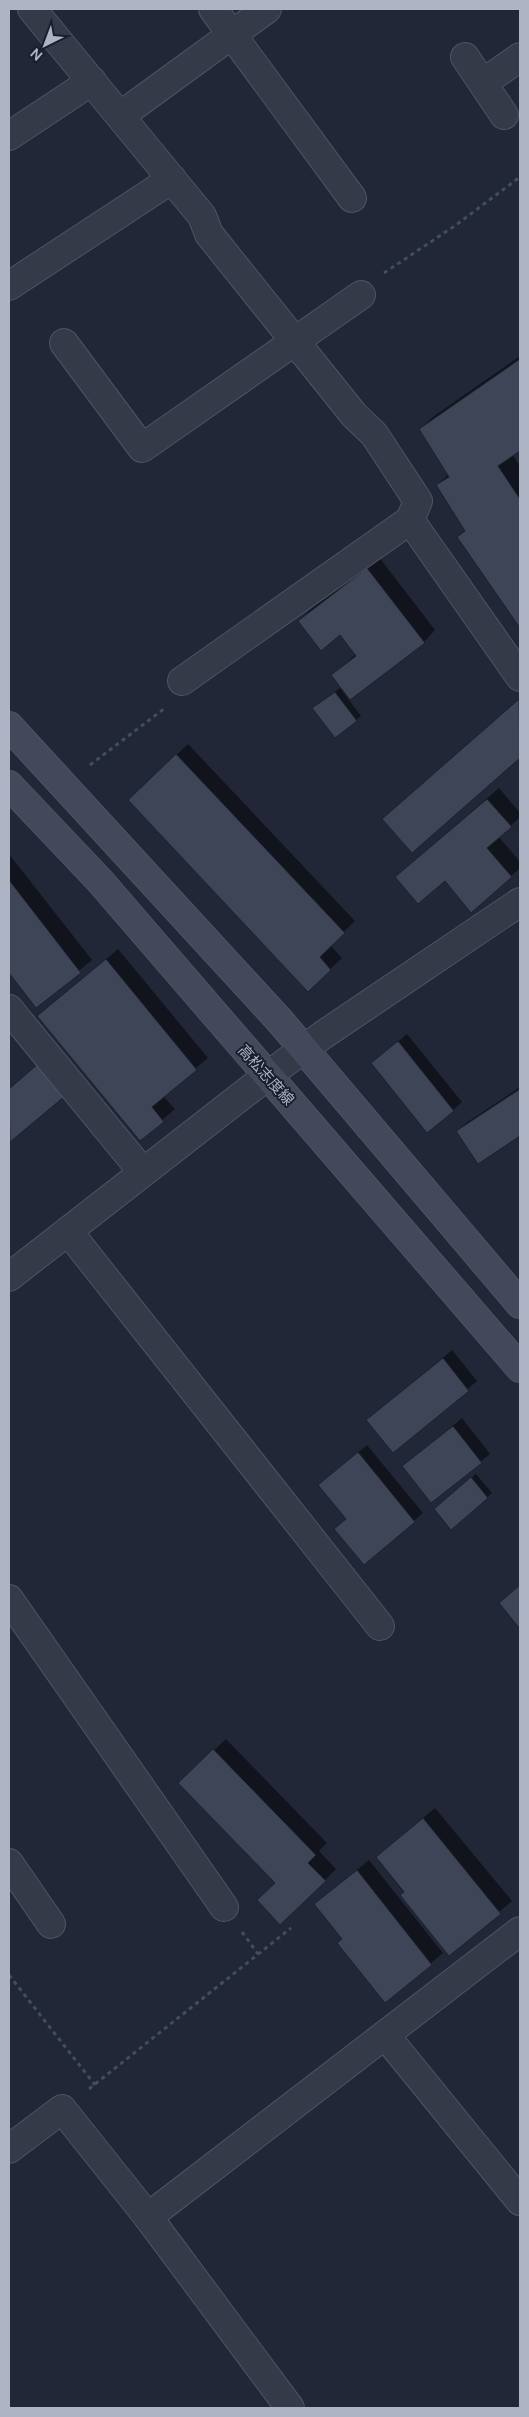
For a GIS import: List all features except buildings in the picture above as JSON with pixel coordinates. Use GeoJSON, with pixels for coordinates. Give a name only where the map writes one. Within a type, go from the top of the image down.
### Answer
{"type":"FeatureCollection","features":[{"type":"Feature","properties":{"kind":"main road"},"geometry":{"type":"LineString","coordinates":[[9,726],[304,1049],[520,1304]]}},
{"type":"Feature","properties":{"kind":"main road","name":"高松志度線"},"geometry":{"type":"LineString","coordinates":[[9,785],[100,881],[267,1076],[329,1144],[520,1368]]}},
{"type":"Feature","properties":{"kind":"street"},"geometry":{"type":"LineString","coordinates":[[32,9],[202,216],[209,234],[294,342],[354,415],[374,434],[418,501],[410,520],[182,681]]}},
{"type":"Feature","properties":{"kind":"street"},"geometry":{"type":"LineString","coordinates":[[213,9],[352,198]]}},
{"type":"Feature","properties":{"kind":"street"},"geometry":{"type":"LineString","coordinates":[[120,116],[267,9]]}},
{"type":"Feature","properties":{"kind":"street"},"geometry":{"type":"LineString","coordinates":[[465,57],[504,115]]}},
{"type":"Feature","properties":{"kind":"street"},"geometry":{"type":"LineString","coordinates":[[483,83],[520,57]]}},
{"type":"Feature","properties":{"kind":"street"},"geometry":{"type":"LineString","coordinates":[[9,136],[92,81]]}},
{"type":"Feature","properties":{"kind":"street"},"geometry":{"type":"LineString","coordinates":[[9,286],[172,179]]}},
{"type":"Feature","properties":{"kind":"street"},"geometry":{"type":"LineString","coordinates":[[64,343],[142,448],[361,295]]}},
{"type":"Feature","properties":{"kind":"street"},"geometry":{"type":"LineString","coordinates":[[410,520],[520,677]]}},
{"type":"Feature","properties":{"kind":"street"},"geometry":{"type":"LineString","coordinates":[[9,1277],[142,1171],[267,1076],[520,902]]}},
{"type":"Feature","properties":{"kind":"street"},"geometry":{"type":"LineString","coordinates":[[9,1008],[142,1171]]}},
{"type":"Feature","properties":{"kind":"street"},"geometry":{"type":"LineString","coordinates":[[68,1231],[380,1626]]}},
{"type":"Feature","properties":{"kind":"street"},"geometry":{"type":"LineString","coordinates":[[9,1599],[224,1907]]}},
{"type":"Feature","properties":{"kind":"street"},"geometry":{"type":"LineString","coordinates":[[9,1863],[51,1924]]}},
{"type":"Feature","properties":{"kind":"street"},"geometry":{"type":"LineString","coordinates":[[148,2217],[520,1931]]}},
{"type":"Feature","properties":{"kind":"street"},"geometry":{"type":"LineString","coordinates":[[385,2035],[520,2201]]}},
{"type":"Feature","properties":{"kind":"street"},"geometry":{"type":"LineString","coordinates":[[9,2150],[62,2109],[148,2217],[290,2408]]}},
{"type":"Feature","properties":{"kind":"path"},"geometry":{"type":"LineString","coordinates":[[361,295],[366,284],[456,224],[520,177]]}},
{"type":"Feature","properties":{"kind":"path"},"geometry":{"type":"LineString","coordinates":[[88,767],[182,694],[182,681]]}},
{"type":"Feature","properties":{"kind":"path"},"geometry":{"type":"LineString","coordinates":[[62,2109],[95,2085],[291,1928]]}},
{"type":"Feature","properties":{"kind":"path"},"geometry":{"type":"LineString","coordinates":[[9,1975],[95,2085]]}}]}
